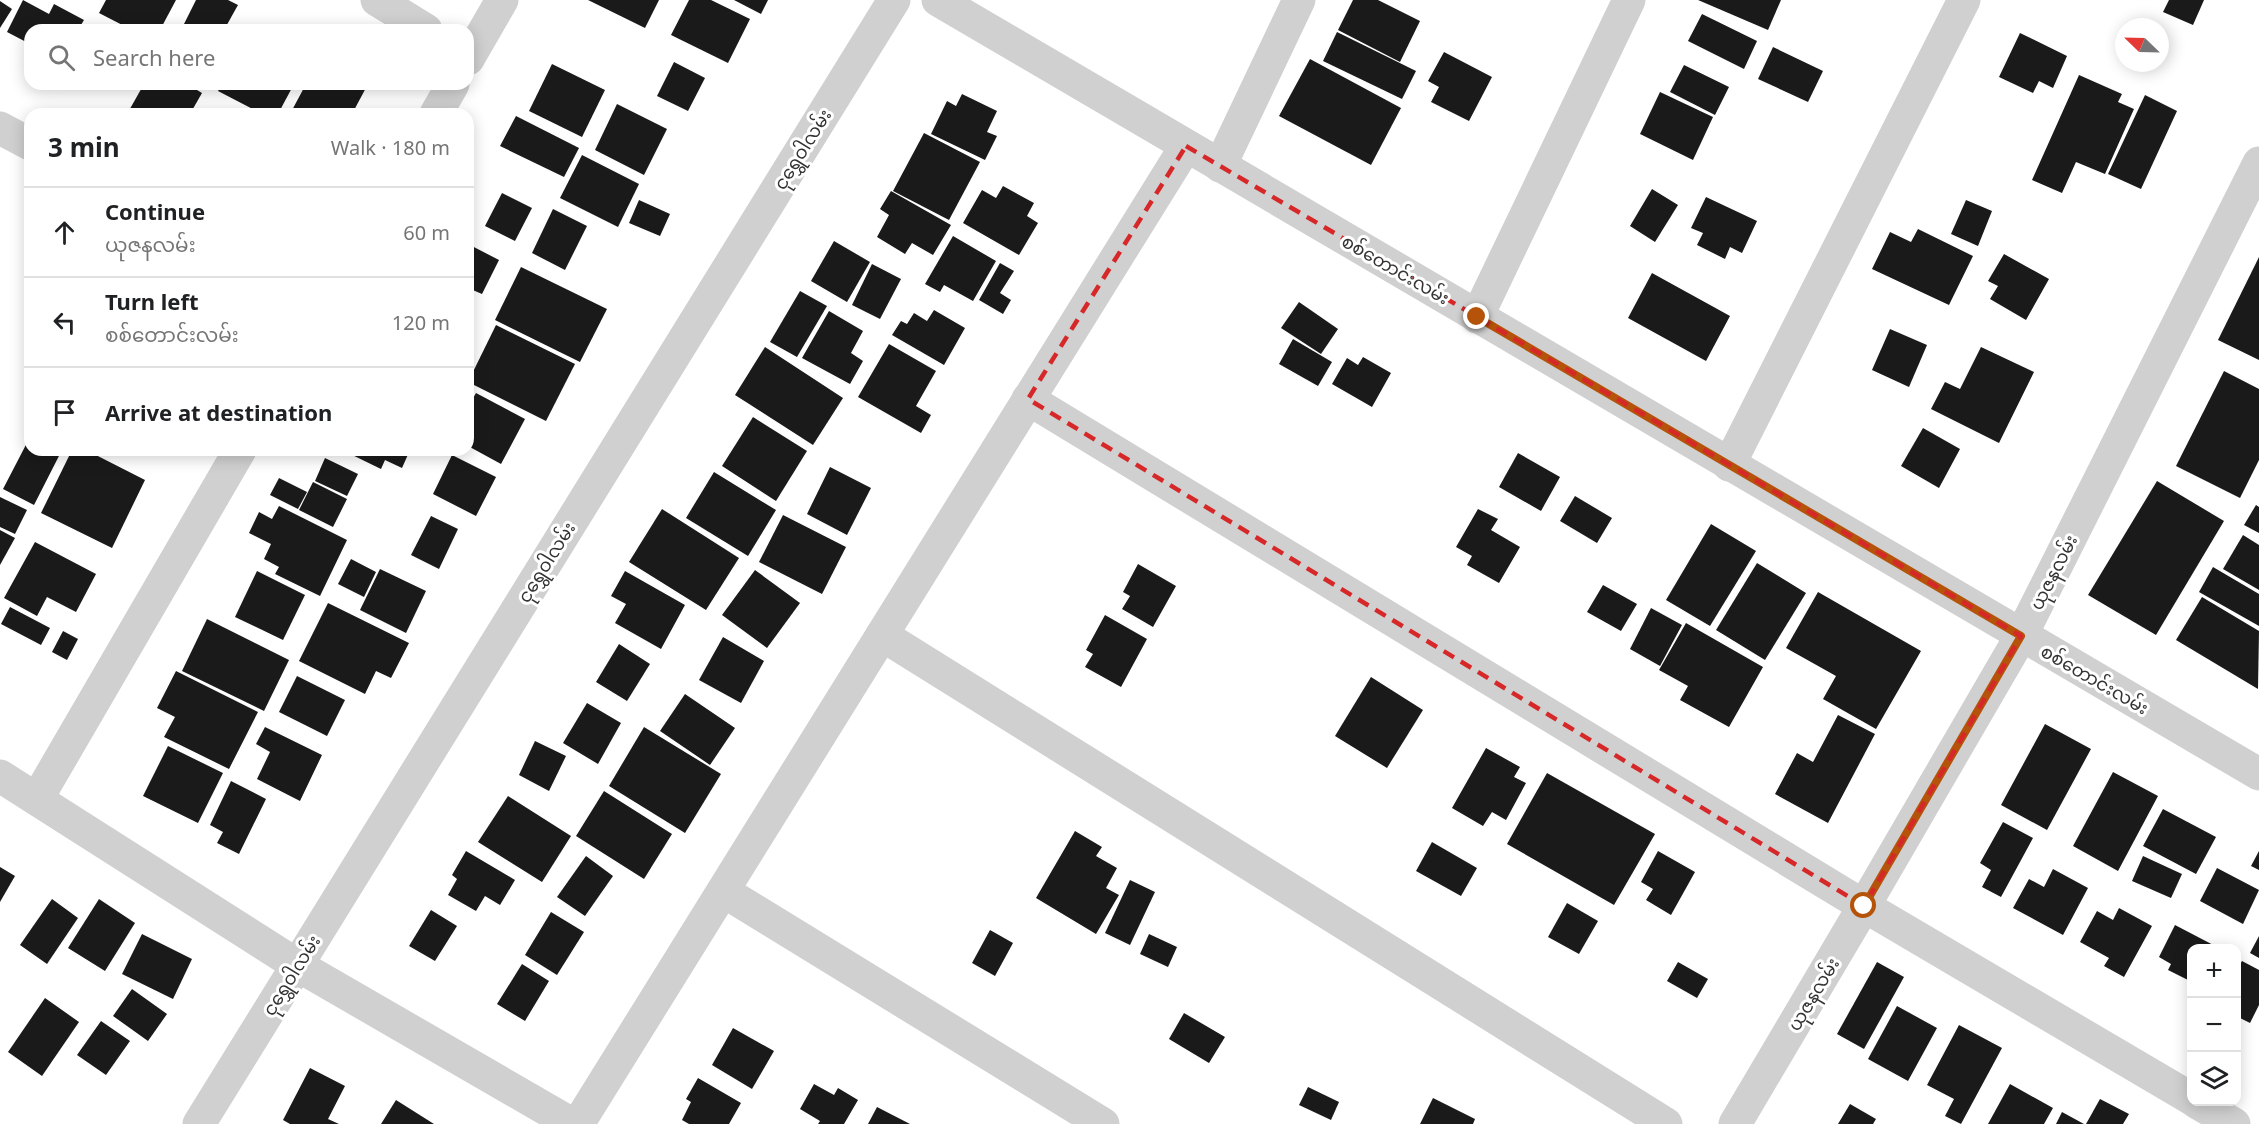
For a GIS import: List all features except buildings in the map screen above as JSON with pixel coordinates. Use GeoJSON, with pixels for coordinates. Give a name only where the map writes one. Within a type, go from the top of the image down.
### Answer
{"type":"FeatureCollection","features":[{"type":"Feature","properties":{"kind":"street"},"geometry":{"type":"LineString","coordinates":[[377,0],[416,24]]}},
{"type":"Feature","properties":{"kind":"street"},"geometry":{"type":"LineString","coordinates":[[474,48],[502,0]]}},
{"type":"Feature","properties":{"kind":"street","name":"ငုရွှေဝါလမ်း"},"geometry":{"type":"LineString","coordinates":[[199,1124],[894,0]]}},
{"type":"Feature","properties":{"kind":"street","name":"စစ်တောင်းလမ်း"},"geometry":{"type":"LineString","coordinates":[[938,0],[2259,774]]}},
{"type":"Feature","properties":{"kind":"street"},"geometry":{"type":"LineString","coordinates":[[1220,166],[1299,0]]}},
{"type":"Feature","properties":{"kind":"street"},"geometry":{"type":"LineString","coordinates":[[1477,317],[1629,0]]}},
{"type":"Feature","properties":{"kind":"street"},"geometry":{"type":"LineString","coordinates":[[1729,465],[1964,0]]}},
{"type":"Feature","properties":{"kind":"street"},"geometry":{"type":"LineString","coordinates":[[439,108],[450,90]]}},
{"type":"Feature","properties":{"kind":"street"},"geometry":{"type":"LineString","coordinates":[[0,128],[24,141]]}},
{"type":"Feature","properties":{"kind":"street"},"geometry":{"type":"LineString","coordinates":[[578,1124],[1186,146]]}},
{"type":"Feature","properties":{"kind":"street","name":"ယုဇနလမ်း"},"geometry":{"type":"LineString","coordinates":[[1735,1124],[2021,636],[2259,163]]}},
{"type":"Feature","properties":{"kind":"street"},"geometry":{"type":"LineString","coordinates":[[1028,399],[1864,906],[2187,1096]]}},
{"type":"Feature","properties":{"kind":"street"},"geometry":{"type":"LineString","coordinates":[[37,799],[237,456]]}},
{"type":"Feature","properties":{"kind":"street"},"geometry":{"type":"LineString","coordinates":[[882,635],[1666,1124]]}},
{"type":"Feature","properties":{"kind":"street"},"geometry":{"type":"LineString","coordinates":[[0,776],[297,965],[573,1124]]}},
{"type":"Feature","properties":{"kind":"street"},"geometry":{"type":"LineString","coordinates":[[723,891],[1103,1124]]}},
{"type":"Feature","properties":{"kind":"street"},"geometry":{"type":"LineString","coordinates":[[2204,1106],[2234,1124]]}},
{"type":"Feature","properties":{"kind":"highlighted area"},"geometry":{"type":"Polygon","coordinates":[[[1186,146],[2021,636],[1864,906],[1028,399],[1186,146]]]}},
{"type":"Feature","properties":{"kind":"route"},"geometry":{"type":"LineString","coordinates":[[1477,317],[2021,636],[1864,906]]}}]}
